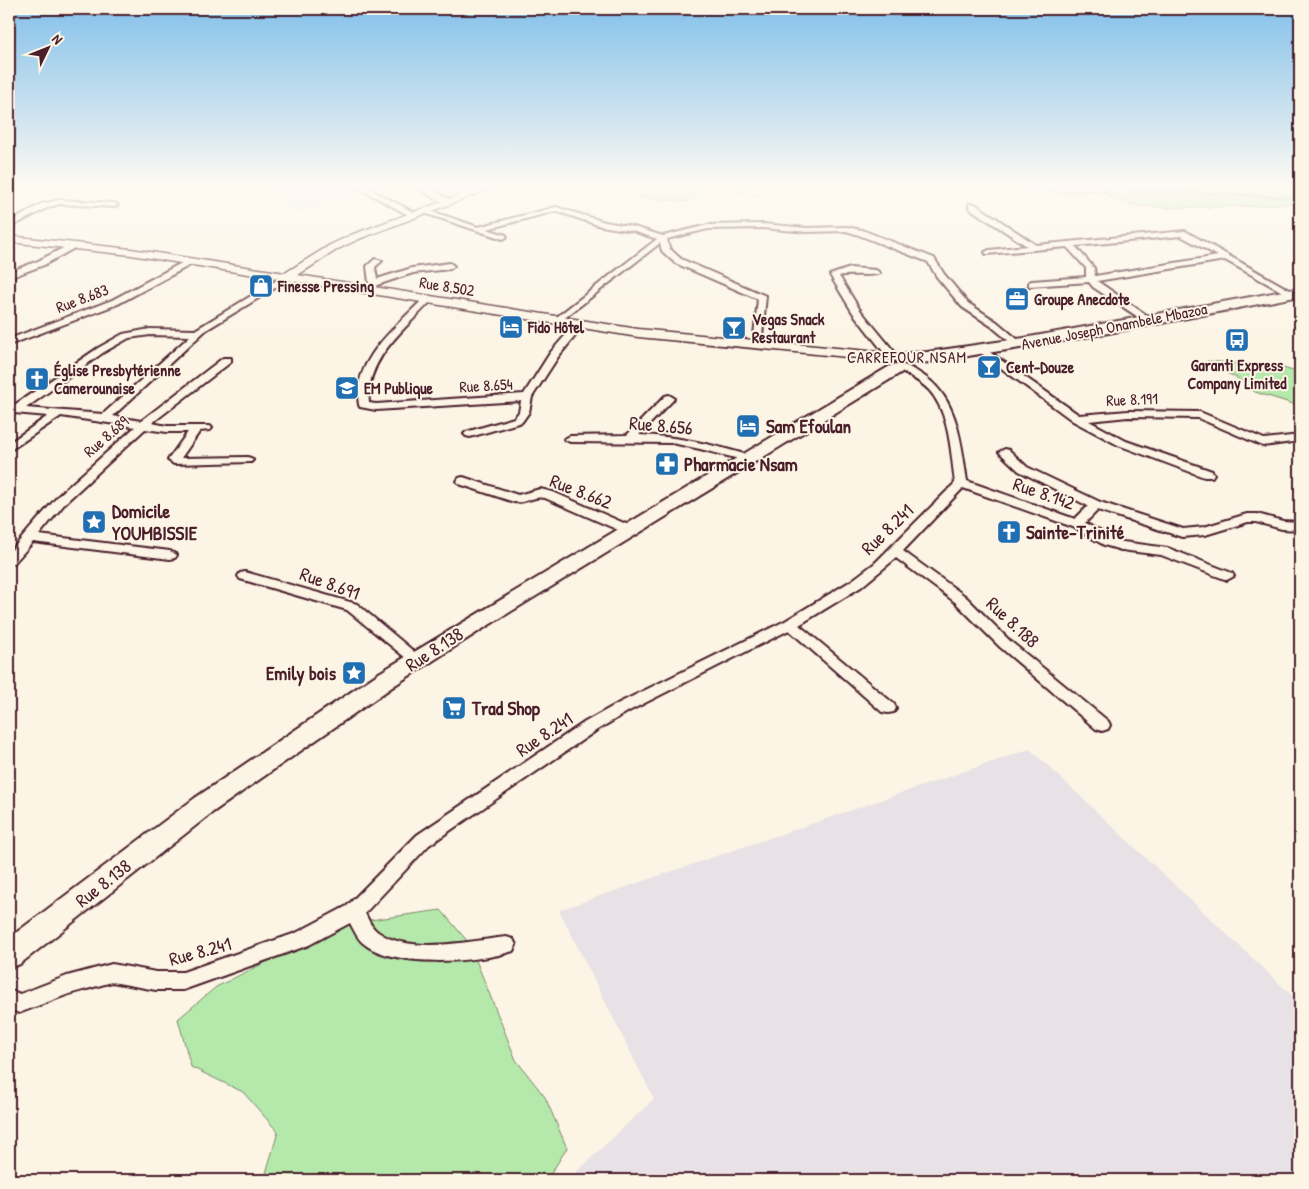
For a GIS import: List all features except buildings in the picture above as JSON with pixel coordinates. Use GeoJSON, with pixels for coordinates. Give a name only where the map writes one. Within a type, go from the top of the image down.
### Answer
{"type":"FeatureCollection","features":[{"type":"Feature","properties":{"kind":"main road","name":"Rue 8.502"},"geometry":{"type":"LineString","coordinates":[[41,242],[371,287],[427,300],[557,321],[700,339],[851,354],[893,364]]}},
{"type":"Feature","properties":{"kind":"main road"},"geometry":{"type":"LineString","coordinates":[[287,277],[344,242]]}},
{"type":"Feature","properties":{"kind":"main road","name":"Avenue Joseph Onambele Mbazoa"},"geometry":{"type":"LineString","coordinates":[[893,364],[927,357],[1018,344],[1296,292]]}},
{"type":"Feature","properties":{"kind":"main road","name":"Rue 8.138"},"geometry":{"type":"LineString","coordinates":[[9,955],[204,805],[417,660],[747,458],[893,364]]}},
{"type":"Feature","properties":{"kind":"street"},"geometry":{"type":"LineString","coordinates":[[557,321],[656,242]]}},
{"type":"Feature","properties":{"kind":"street"},"geometry":{"type":"LineString","coordinates":[[664,242],[665,249],[678,261],[763,298],[758,344]]}},
{"type":"Feature","properties":{"kind":"street"},"geometry":{"type":"LineString","coordinates":[[887,242],[932,260],[940,275],[965,306],[994,324],[1018,344]]}},
{"type":"Feature","properties":{"kind":"street"},"geometry":{"type":"LineString","coordinates":[[1027,242],[1034,247]]}},
{"type":"Feature","properties":{"kind":"street"},"geometry":{"type":"LineString","coordinates":[[990,252],[1086,242]]}},
{"type":"Feature","properties":{"kind":"street"},"geometry":{"type":"LineString","coordinates":[[1199,242],[1296,292]]}},
{"type":"Feature","properties":{"kind":"street"},"geometry":{"type":"LineString","coordinates":[[1069,244],[1090,268],[1091,279],[1105,292],[1147,319]]}},
{"type":"Feature","properties":{"kind":"street"},"geometry":{"type":"LineString","coordinates":[[9,275],[41,263],[74,246]]}},
{"type":"Feature","properties":{"kind":"street"},"geometry":{"type":"LineString","coordinates":[[1032,284],[1091,279],[1227,257]]}},
{"type":"Feature","properties":{"kind":"street","name":"Rue 8.683"},"geometry":{"type":"LineString","coordinates":[[9,342],[116,302],[189,262]]}},
{"type":"Feature","properties":{"kind":"street"},"geometry":{"type":"LineString","coordinates":[[378,262],[371,266],[371,287],[412,271],[450,266]]}},
{"type":"Feature","properties":{"kind":"street"},"geometry":{"type":"LineString","coordinates":[[876,273],[850,271],[834,275],[856,311],[893,364],[933,388],[941,398],[947,411],[961,483]]}},
{"type":"Feature","properties":{"kind":"street","name":"Rue 8.689"},"geometry":{"type":"LineString","coordinates":[[105,418],[178,353],[197,333],[216,319],[270,289],[287,277]]}},
{"type":"Feature","properties":{"kind":"street","name":"Rue 8.654"},"geometry":{"type":"LineString","coordinates":[[427,300],[394,332],[375,356],[366,379],[364,405],[376,407],[527,397],[554,355],[580,324]]}},
{"type":"Feature","properties":{"kind":"street"},"geometry":{"type":"LineString","coordinates":[[12,410],[106,346],[126,336],[150,332],[197,333]]}},
{"type":"Feature","properties":{"kind":"street"},"geometry":{"type":"LineString","coordinates":[[981,349],[1077,419],[1122,443],[1208,474]]}},
{"type":"Feature","properties":{"kind":"street"},"geometry":{"type":"LineString","coordinates":[[143,425],[227,360]]}},
{"type":"Feature","properties":{"kind":"street"},"geometry":{"type":"LineString","coordinates":[[470,434],[518,420],[524,412],[527,397]]}},
{"type":"Feature","properties":{"kind":"street"},"geometry":{"type":"LineString","coordinates":[[628,439],[669,398]]}},
{"type":"Feature","properties":{"kind":"street"},"geometry":{"type":"LineString","coordinates":[[12,410],[105,418]]}},
{"type":"Feature","properties":{"kind":"street"},"geometry":{"type":"LineString","coordinates":[[9,448],[59,413]]}},
{"type":"Feature","properties":{"kind":"street","name":"Rue 8.191"},"geometry":{"type":"LineString","coordinates":[[1077,419],[1128,414],[1200,415],[1263,443],[1300,438]]}},
{"type":"Feature","properties":{"kind":"street","name":"Rue 8.689"},"geometry":{"type":"LineString","coordinates":[[105,418],[143,425]]}},
{"type":"Feature","properties":{"kind":"street"},"geometry":{"type":"LineString","coordinates":[[143,425],[167,428],[201,428],[174,460],[178,462],[247,460]]}},
{"type":"Feature","properties":{"kind":"street","name":"Rue 8.689"},"geometry":{"type":"LineString","coordinates":[[9,560],[62,499],[143,425]]}},
{"type":"Feature","properties":{"kind":"street","name":"Rue 8.656"},"geometry":{"type":"LineString","coordinates":[[570,439],[649,439],[690,443],[747,458]]}},
{"type":"Feature","properties":{"kind":"street"},"geometry":{"type":"LineString","coordinates":[[1005,452],[1023,469],[1096,504],[1182,533],[1205,531],[1247,518],[1257,518],[1282,525],[1300,526]]}},
{"type":"Feature","properties":{"kind":"street","name":"Rue 8.662"},"geometry":{"type":"LineString","coordinates":[[463,480],[518,499],[540,493],[550,495],[629,530]]}},
{"type":"Feature","properties":{"kind":"street","name":"Rue 8.142"},"geometry":{"type":"LineString","coordinates":[[961,483],[1077,524],[1109,542],[1121,546],[1163,551],[1227,576]]}},
{"type":"Feature","properties":{"kind":"street","name":"Rue 8.241"},"geometry":{"type":"LineString","coordinates":[[9,999],[19,1004],[67,985],[112,973],[156,981],[183,981],[302,939],[354,912],[423,840],[591,726],[624,707],[790,624],[856,584],[880,566],[961,483]]}},
{"type":"Feature","properties":{"kind":"street"},"geometry":{"type":"LineString","coordinates":[[1077,524],[1096,504]]}},
{"type":"Feature","properties":{"kind":"street"},"geometry":{"type":"LineString","coordinates":[[30,538],[170,555]]}},
{"type":"Feature","properties":{"kind":"street","name":"Rue 8.188"},"geometry":{"type":"LineString","coordinates":[[895,551],[960,599],[1012,650],[1102,725]]}},
{"type":"Feature","properties":{"kind":"street","name":"Rue 8.691"},"geometry":{"type":"LineString","coordinates":[[245,576],[352,607],[417,660]]}},
{"type":"Feature","properties":{"kind":"street"},"geometry":{"type":"LineString","coordinates":[[790,624],[888,708]]}},
{"type":"Feature","properties":{"kind":"street"},"geometry":{"type":"LineString","coordinates":[[354,912],[369,937],[394,950],[443,953],[506,945]]}},
{"type":"Feature","properties":{"kind":"shaded area"},"geometry":{"type":"Polygon","coordinates":[[[1030,749],[1300,1003],[1300,1180],[568,1180],[654,1099],[559,910],[1030,749]]]}},
{"type":"Feature","properties":{"kind":"green space"},"geometry":{"type":"Polygon","coordinates":[[[1207,361],[1247,364],[1266,363],[1300,373],[1300,406],[1255,392],[1237,378],[1218,369],[1207,361]]]}},
{"type":"Feature","properties":{"kind":"green space"},"geometry":{"type":"Polygon","coordinates":[[[441,910],[469,943],[516,1060],[545,1097],[567,1148],[547,1180],[264,1180],[278,1132],[243,1092],[191,1067],[178,1019],[216,987],[342,924],[441,910]]]}},
{"type":"Feature","properties":{"kind":"place","name":"Finesse Pressing"},"geometry":{"type":"Point","coordinates":[261,286]}},
{"type":"Feature","properties":{"kind":"place","name":"Groupe Anecdote"},"geometry":{"type":"Point","coordinates":[1017,299]}},
{"type":"Feature","properties":{"kind":"place","name":"Fido Hôtel"},"geometry":{"type":"Point","coordinates":[511,327]}},
{"type":"Feature","properties":{"kind":"place","name":"Vegas Snack Restaurant"},"geometry":{"type":"Point","coordinates":[734,328]}},
{"type":"Feature","properties":{"kind":"place","name":"Garanti Express Company Limited"},"geometry":{"type":"Point","coordinates":[1237,340]}},
{"type":"Feature","properties":{"kind":"place","name":"Cent-Douze"},"geometry":{"type":"Point","coordinates":[989,367]}},
{"type":"Feature","properties":{"kind":"place","name":"Église Presbytérienne Camerounaise"},"geometry":{"type":"Point","coordinates":[37,379]}},
{"type":"Feature","properties":{"kind":"place","name":"EM Publique"},"geometry":{"type":"Point","coordinates":[347,388]}},
{"type":"Feature","properties":{"kind":"place","name":"Sam Efoulan"},"geometry":{"type":"Point","coordinates":[748,426]}},
{"type":"Feature","properties":{"kind":"place","name":"Pharmacie Nsam"},"geometry":{"type":"Point","coordinates":[667,464]}},
{"type":"Feature","properties":{"kind":"place","name":"Domicile YOUMBISSIE"},"geometry":{"type":"Point","coordinates":[94,522]}},
{"type":"Feature","properties":{"kind":"place","name":"Sainte-Trinité"},"geometry":{"type":"Point","coordinates":[1009,532]}},
{"type":"Feature","properties":{"kind":"place","name":"Emily bois"},"geometry":{"type":"Point","coordinates":[354,673]}},
{"type":"Feature","properties":{"kind":"place","name":"Trad Shop"},"geometry":{"type":"Point","coordinates":[454,708]}},
{"type":"Feature","properties":{"kind":"district","name":"CARREFOUR NSAM"},"geometry":{"type":"Point","coordinates":[907,357]}}]}
